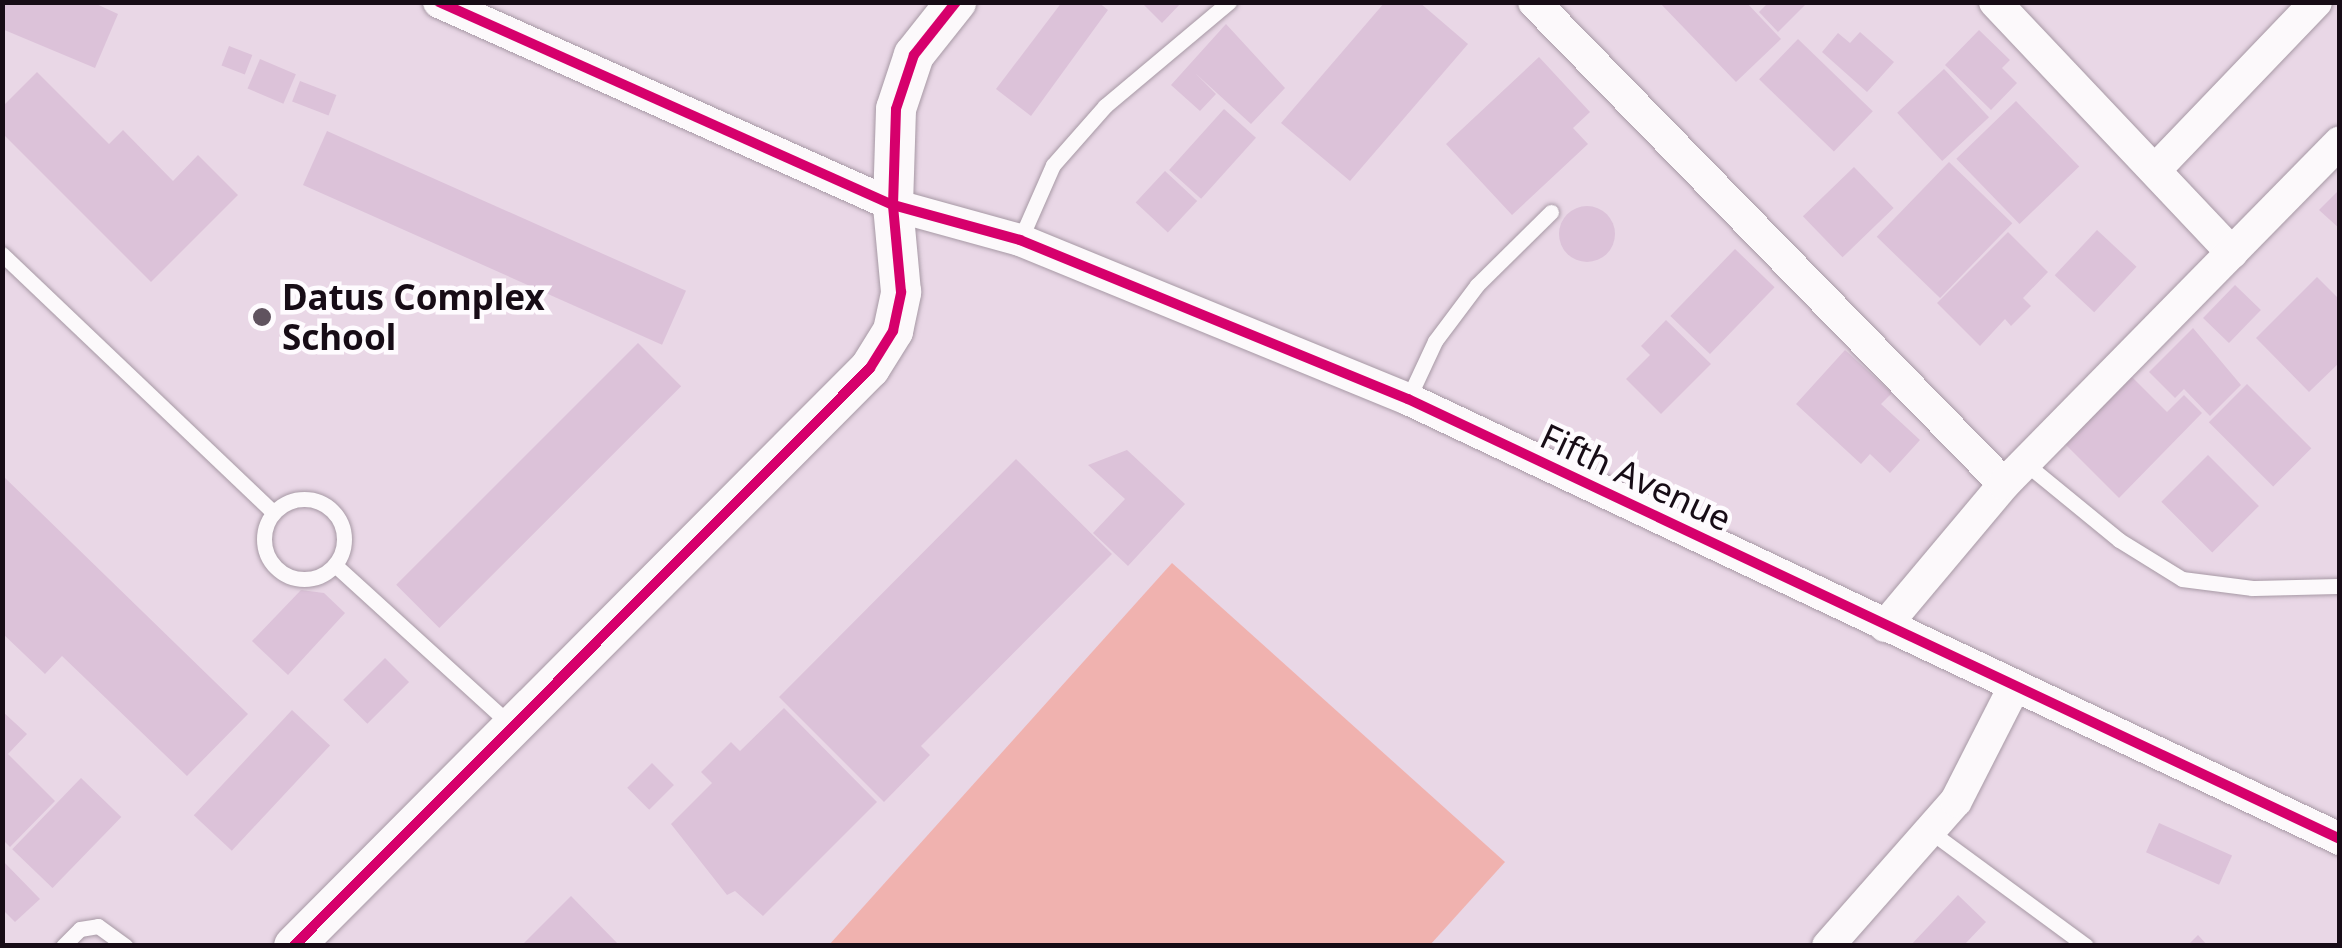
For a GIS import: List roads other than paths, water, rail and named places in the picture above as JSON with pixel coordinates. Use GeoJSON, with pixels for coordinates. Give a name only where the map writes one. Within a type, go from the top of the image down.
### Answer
{"type":"FeatureCollection","features":[{"type":"Feature","properties":{"kind":"street","name":"Fifth Avenue"},"geometry":{"type":"LineString","coordinates":[[438,2],[894,205],[1020,240],[1408,399],[2340,839]]}},
{"type":"Feature","properties":{"kind":"street"},"geometry":{"type":"LineString","coordinates":[[294,946],[870,368],[893,331],[901,292],[894,205],[896,109],[914,56],[956,2]]}},
{"type":"Feature","properties":{"kind":"street"},"geometry":{"type":"LineString","coordinates":[[1534,2],[2014,474]]}},
{"type":"Feature","properties":{"kind":"street"},"geometry":{"type":"LineString","coordinates":[[1995,2],[2232,253]]}},
{"type":"Feature","properties":{"kind":"street"},"geometry":{"type":"LineString","coordinates":[[2156,169],[2316,2]]}},
{"type":"Feature","properties":{"kind":"street"},"geometry":{"type":"LineString","coordinates":[[1885,626],[2014,474],[2340,142]]}},
{"type":"Feature","properties":{"kind":"street"},"geometry":{"type":"LineString","coordinates":[[1828,946],[1956,801],[2014,686]]}},
{"type":"Feature","properties":{"kind":"lane"},"geometry":{"type":"LineString","coordinates":[[1020,240],[1053,165],[1105,106],[1229,2]]}},
{"type":"Feature","properties":{"kind":"lane"},"geometry":{"type":"LineString","coordinates":[[1408,399],[1445,327],[1551,212]]}},
{"type":"Feature","properties":{"kind":"lane"},"geometry":{"type":"LineString","coordinates":[[2,254],[273,512]]}},
{"type":"Feature","properties":{"kind":"lane"},"geometry":{"type":"LineString","coordinates":[[2014,474],[2182,580],[2252,588],[2340,586]]}},
{"type":"Feature","properties":{"kind":"lane"},"geometry":{"type":"LineString","coordinates":[[297,499],[324,504],[342,526],[335,565],[310,579],[272,565],[264,538],[273,512],[297,499]]}},
{"type":"Feature","properties":{"kind":"lane"},"geometry":{"type":"LineString","coordinates":[[335,565],[514,728]]}},
{"type":"Feature","properties":{"kind":"lane"},"geometry":{"type":"LineString","coordinates":[[1932,832],[2086,946]]}},
{"type":"Feature","properties":{"kind":"lane"},"geometry":{"type":"LineString","coordinates":[[64,946],[80,928],[98,926],[126,946]]}},
{"type":"Feature","properties":{"kind":"place","name":"Datus Complex School"},"geometry":{"type":"Point","coordinates":[262,317]}}]}
